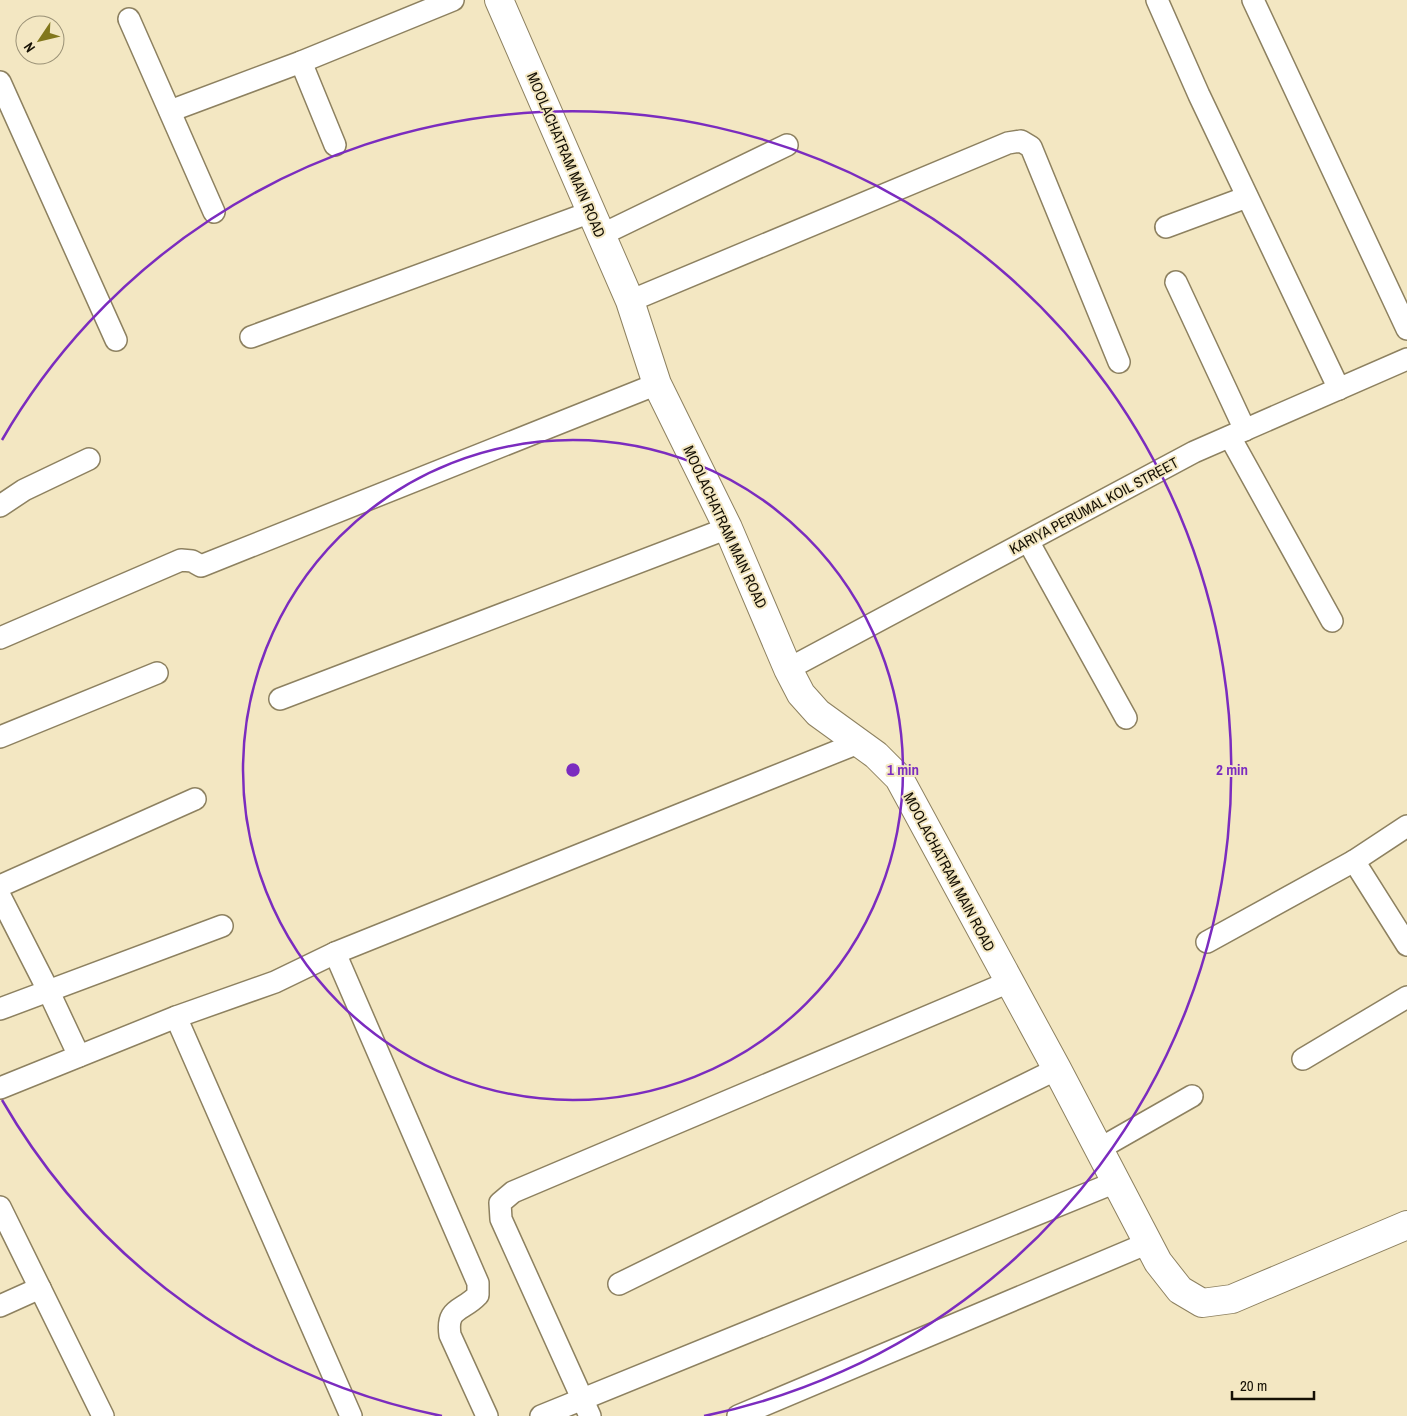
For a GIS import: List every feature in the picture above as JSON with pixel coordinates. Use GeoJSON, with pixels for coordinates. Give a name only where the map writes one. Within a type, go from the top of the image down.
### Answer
{"type":"FeatureCollection","features":[{"type":"Feature","properties":{"kind":"street"},"geometry":{"type":"LineString","coordinates":[[170,111],[300,62],[453,0]]}},
{"type":"Feature","properties":{"kind":"street","name":"MOOLACHATRAM MAIN ROAD"},"geometry":{"type":"LineString","coordinates":[[499,0],[630,301],[657,384],[728,528],[788,669],[801,694],[818,712],[876,756],[899,778],[1008,982],[1057,1069],[1158,1262],[1180,1290],[1202,1303],[1232,1299],[1407,1225]]}},
{"type":"Feature","properties":{"kind":"street"},"geometry":{"type":"LineString","coordinates":[[1157,0],[1177,48],[1339,389]]}},
{"type":"Feature","properties":{"kind":"street"},"geometry":{"type":"LineString","coordinates":[[1253,0],[1407,329]]}},
{"type":"Feature","properties":{"kind":"street"},"geometry":{"type":"LineString","coordinates":[[130,19],[214,212]]}},
{"type":"Feature","properties":{"kind":"street"},"geometry":{"type":"LineString","coordinates":[[300,62],[335,146]]}},
{"type":"Feature","properties":{"kind":"street"},"geometry":{"type":"LineString","coordinates":[[0,82],[116,340]]}},
{"type":"Feature","properties":{"kind":"street"},"geometry":{"type":"LineString","coordinates":[[630,301],[1008,143],[1022,141],[1032,147],[1118,362]]}},
{"type":"Feature","properties":{"kind":"street"},"geometry":{"type":"LineString","coordinates":[[251,337],[596,223],[788,145]]}},
{"type":"Feature","properties":{"kind":"street"},"geometry":{"type":"LineString","coordinates":[[1166,227],[1247,197]]}},
{"type":"Feature","properties":{"kind":"street"},"geometry":{"type":"LineString","coordinates":[[1176,282],[1238,433],[1332,621]]}},
{"type":"Feature","properties":{"kind":"street","name":"KARIYA PERUMAL KOIL STREET"},"geometry":{"type":"LineString","coordinates":[[788,669],[1194,452],[1407,358]]}},
{"type":"Feature","properties":{"kind":"street"},"geometry":{"type":"LineString","coordinates":[[0,638],[181,560],[201,566],[657,384]]}},
{"type":"Feature","properties":{"kind":"street"},"geometry":{"type":"LineString","coordinates":[[0,506],[24,490],[88,459]]}},
{"type":"Feature","properties":{"kind":"street"},"geometry":{"type":"LineString","coordinates":[[280,699],[728,528]]}},
{"type":"Feature","properties":{"kind":"street"},"geometry":{"type":"LineString","coordinates":[[1028,541],[1126,718]]}},
{"type":"Feature","properties":{"kind":"street"},"geometry":{"type":"LineString","coordinates":[[0,737],[157,673]]}},
{"type":"Feature","properties":{"kind":"street"},"geometry":{"type":"LineString","coordinates":[[0,1088],[176,1017],[276,982],[335,953],[858,742]]}},
{"type":"Feature","properties":{"kind":"street"},"geometry":{"type":"LineString","coordinates":[[0,886],[195,799]]}},
{"type":"Feature","properties":{"kind":"street"},"geometry":{"type":"LineString","coordinates":[[1207,942],[1354,861],[1407,826]]}},
{"type":"Feature","properties":{"kind":"street"},"geometry":{"type":"LineString","coordinates":[[1354,861],[1407,946]]}},
{"type":"Feature","properties":{"kind":"street"},"geometry":{"type":"LineString","coordinates":[[0,896],[48,990],[78,1056]]}},
{"type":"Feature","properties":{"kind":"street"},"geometry":{"type":"LineString","coordinates":[[0,1009],[222,926]]}},
{"type":"Feature","properties":{"kind":"street"},"geometry":{"type":"LineString","coordinates":[[335,953],[478,1282],[478,1295],[471,1302],[452,1314],[449,1323],[450,1335],[487,1416]]}},
{"type":"Feature","properties":{"kind":"street"},"geometry":{"type":"LineString","coordinates":[[586,1408],[500,1219],[500,1203],[513,1192],[1008,982]]}},
{"type":"Feature","properties":{"kind":"street"},"geometry":{"type":"LineString","coordinates":[[1303,1059],[1407,998]]}},
{"type":"Feature","properties":{"kind":"street"},"geometry":{"type":"LineString","coordinates":[[176,1017],[351,1416]]}},
{"type":"Feature","properties":{"kind":"street"},"geometry":{"type":"LineString","coordinates":[[619,1284],[1057,1069]]}},
{"type":"Feature","properties":{"kind":"street"},"geometry":{"type":"LineString","coordinates":[[1099,1149],[1192,1096]]}},
{"type":"Feature","properties":{"kind":"street"},"geometry":{"type":"LineString","coordinates":[[541,1416],[586,1408],[1116,1182]]}},
{"type":"Feature","properties":{"kind":"street"},"geometry":{"type":"LineString","coordinates":[[0,1207],[103,1416]]}},
{"type":"Feature","properties":{"kind":"street"},"geometry":{"type":"LineString","coordinates":[[738,1416],[1148,1243]]}},
{"type":"Feature","properties":{"kind":"street"},"geometry":{"type":"LineString","coordinates":[[0,1306],[40,1288]]}}]}
